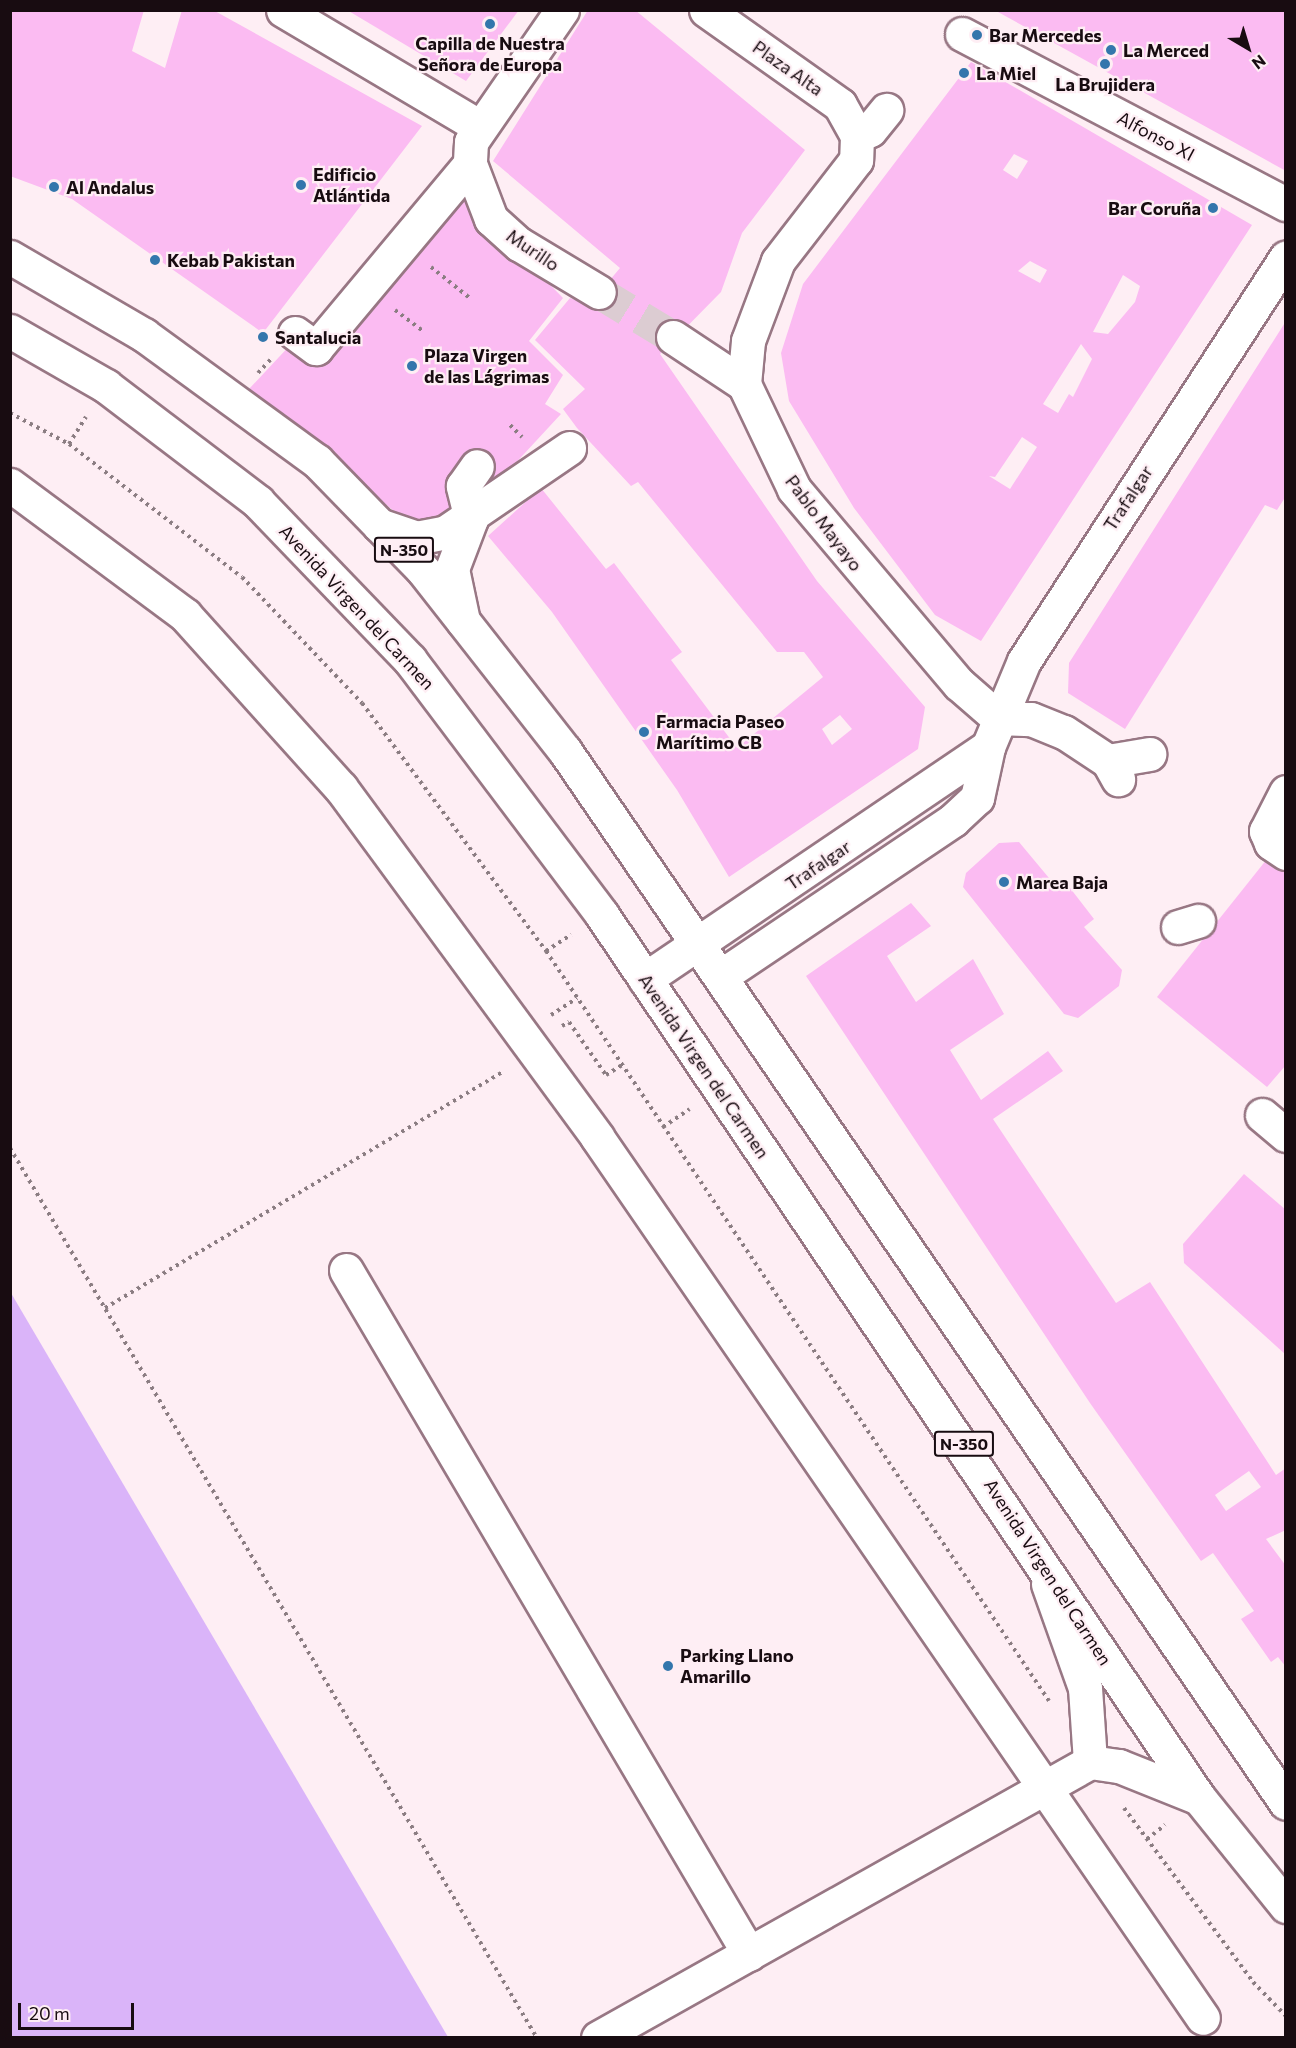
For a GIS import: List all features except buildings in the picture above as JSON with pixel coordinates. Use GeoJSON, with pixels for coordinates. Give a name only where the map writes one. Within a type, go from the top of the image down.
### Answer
{"type":"FeatureCollection","features":[{"type":"Feature","properties":{"kind":"main road"},"geometry":{"type":"LineString","coordinates":[[283,10],[480,127]]}},
{"type":"Feature","properties":{"kind":"main road"},"geometry":{"type":"LineString","coordinates":[[295,333],[316,348],[470,164],[471,142],[562,10]]}},
{"type":"Feature","properties":{"kind":"main road","name":"Plaza Alta"},"geometry":{"type":"LineString","coordinates":[[706,10],[840,105],[857,136]]}},
{"type":"Feature","properties":{"kind":"main road","name":"Alfonso XI"},"geometry":{"type":"LineString","coordinates":[[962,34],[1286,204]]}},
{"type":"Feature","properties":{"kind":"main road"},"geometry":{"type":"LineString","coordinates":[[673,337],[744,384],[748,341],[778,261],[856,160],[857,136],[870,130],[886,110]]}},
{"type":"Feature","properties":{"kind":"main road","name":"Murillo"},"geometry":{"type":"LineString","coordinates":[[470,164],[491,219],[519,244],[599,292]]}},
{"type":"Feature","properties":{"kind":"main road","name":"N-350"},"geometry":{"type":"LineString","coordinates":[[10,257],[144,335],[316,461],[379,525],[463,621],[566,751],[700,944],[1019,1420],[1286,1803]]}},
{"type":"Feature","properties":{"kind":"main road","name":"Trafalgar"},"geometry":{"type":"LineString","coordinates":[[720,976],[953,820],[977,798],[993,733],[1023,661],[1286,258]]}},
{"type":"Feature","properties":{"kind":"main road","name":"Avenida Virgen del Carmen"},"geometry":{"type":"LineString","coordinates":[[10,331],[106,386],[266,510],[410,660],[511,788],[645,979],[1199,1798],[1286,1906]]}},
{"type":"Feature","properties":{"kind":"main road","name":"Pablo Mayayo"},"geometry":{"type":"LineString","coordinates":[[744,384],[794,489],[952,676],[993,733]]}},
{"type":"Feature","properties":{"kind":"main road"},"geometry":{"type":"LineString","coordinates":[[379,525],[416,538],[471,519],[568,448]]}},
{"type":"Feature","properties":{"kind":"main road"},"geometry":{"type":"LineString","coordinates":[[463,621],[452,569],[471,519],[463,486],[477,466]]}},
{"type":"Feature","properties":{"kind":"main road"},"geometry":{"type":"LineString","coordinates":[[10,485],[185,615],[341,788],[545,1031],[1045,1791],[1203,2018]]}},
{"type":"Feature","properties":{"kind":"main road"},"geometry":{"type":"LineString","coordinates":[[993,733],[1031,719],[1064,732],[1113,770],[1149,754]]}},
{"type":"Feature","properties":{"kind":"main road","name":"Trafalgar"},"geometry":{"type":"LineString","coordinates":[[645,979],[700,944],[993,733]]}},
{"type":"Feature","properties":{"kind":"main road"},"geometry":{"type":"LineString","coordinates":[[1268,834],[1286,792]]}},
{"type":"Feature","properties":{"kind":"main road"},"geometry":{"type":"LineString","coordinates":[[346,1270],[749,1954]]}},
{"type":"Feature","properties":{"kind":"main road"},"geometry":{"type":"LineString","coordinates":[[1039,1560],[1085,1688],[1090,1762]]}},
{"type":"Feature","properties":{"kind":"main road"},"geometry":{"type":"LineString","coordinates":[[598,2037],[1045,1791],[1090,1762],[1119,1766],[1199,1798]]}},
{"type":"Feature","properties":{"kind":"path"},"geometry":{"type":"LineString","coordinates":[[403,244],[471,299]]}},
{"type":"Feature","properties":{"kind":"path"},"geometry":{"type":"LineString","coordinates":[[234,401],[295,333]]}},
{"type":"Feature","properties":{"kind":"path"},"geometry":{"type":"LineString","coordinates":[[10,413],[69,444],[242,577],[362,703],[577,998],[1056,1713]]}},
{"type":"Feature","properties":{"kind":"path"},"geometry":{"type":"LineString","coordinates":[[510,425],[524,439]]}},
{"type":"Feature","properties":{"kind":"path"},"geometry":{"type":"LineString","coordinates":[[545,1031],[547,1019],[577,998]]}},
{"type":"Feature","properties":{"kind":"path"},"geometry":{"type":"LineString","coordinates":[[105,1308],[502,1074],[545,1031],[569,1022],[606,1075],[622,1065]]}},
{"type":"Feature","properties":{"kind":"path"},"geometry":{"type":"LineString","coordinates":[[10,1148],[537,2037]]}},
{"type":"Feature","properties":{"kind":"path"},"geometry":{"type":"LineString","coordinates":[[1090,1762],[1253,1982],[1286,2016]]}},
{"type":"Feature","properties":{"kind":"shaded area"},"geometry":{"type":"Polygon","coordinates":[[[11,1293],[448,2037],[11,2037],[11,1293]]]}},
{"type":"Feature","properties":{"kind":"tunnel"},"geometry":{"type":"LineString","coordinates":[[599,292],[673,337]]}},
{"type":"Feature","properties":{"kind":"place","name":"Capilla de Nuestra Señora de Europa"},"geometry":{"type":"Point","coordinates":[490,24]}},
{"type":"Feature","properties":{"kind":"place","name":"Bar Mercedes"},"geometry":{"type":"Point","coordinates":[977,35]}},
{"type":"Feature","properties":{"kind":"place","name":"La Merced"},"geometry":{"type":"Point","coordinates":[1111,50]}},
{"type":"Feature","properties":{"kind":"place","name":"La Brujidera"},"geometry":{"type":"Point","coordinates":[1105,64]}},
{"type":"Feature","properties":{"kind":"place","name":"La Miel"},"geometry":{"type":"Point","coordinates":[964,73]}},
{"type":"Feature","properties":{"kind":"place","name":"Edificio Atlántida"},"geometry":{"type":"Point","coordinates":[301,185]}},
{"type":"Feature","properties":{"kind":"place","name":"Al Andalus"},"geometry":{"type":"Point","coordinates":[54,187]}},
{"type":"Feature","properties":{"kind":"place","name":"Bar Coruña"},"geometry":{"type":"Point","coordinates":[1213,208]}},
{"type":"Feature","properties":{"kind":"place","name":"Kebab Pakistan"},"geometry":{"type":"Point","coordinates":[155,260]}},
{"type":"Feature","properties":{"kind":"place","name":"Santalucia"},"geometry":{"type":"Point","coordinates":[263,337]}},
{"type":"Feature","properties":{"kind":"place","name":"Plaza Virgen de las Lágrimas"},"geometry":{"type":"Point","coordinates":[412,366]}},
{"type":"Feature","properties":{"kind":"place","name":"Farmacia Paseo Marítimo CB"},"geometry":{"type":"Point","coordinates":[644,732]}},
{"type":"Feature","properties":{"kind":"place","name":"Marea Baja"},"geometry":{"type":"Point","coordinates":[1004,882]}},
{"type":"Feature","properties":{"kind":"place","name":"Parking Llano Amarillo"},"geometry":{"type":"Point","coordinates":[668,1666]}}]}
